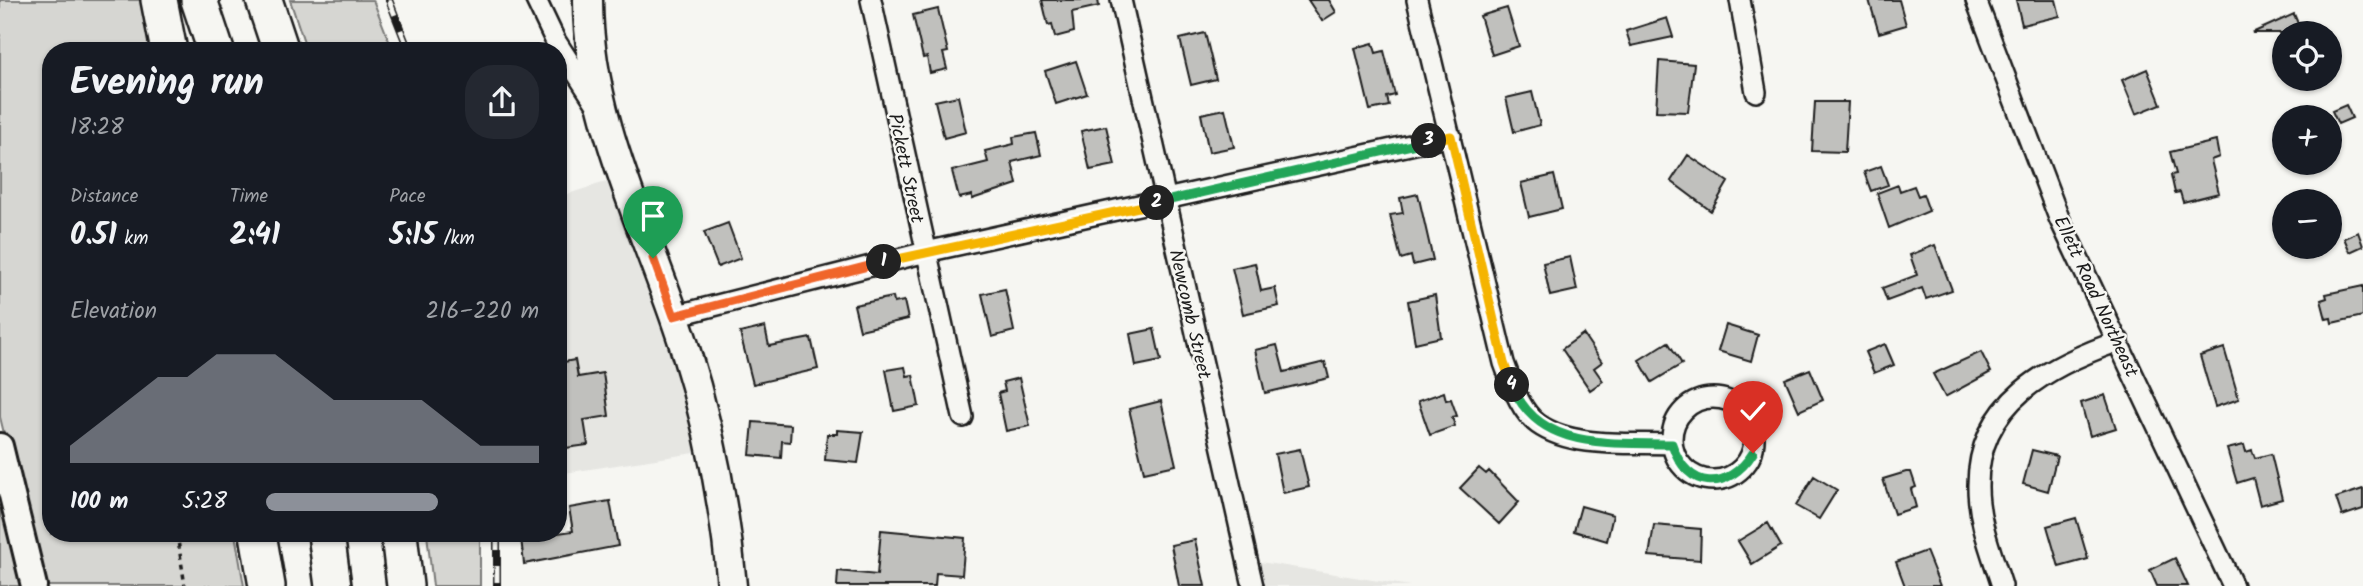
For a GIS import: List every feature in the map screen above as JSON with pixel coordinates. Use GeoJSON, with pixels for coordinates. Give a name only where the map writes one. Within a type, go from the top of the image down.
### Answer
{"type":"FeatureCollection","features":[{"type":"Feature","properties":{"kind":"highway"},"geometry":{"type":"LineString","coordinates":[[159,0],[167,42]]}},
{"type":"Feature","properties":{"kind":"highway"},"geometry":{"type":"LineString","coordinates":[[200,0],[213,42]]}},
{"type":"Feature","properties":{"kind":"highway"},"geometry":{"type":"LineString","coordinates":[[264,0],[278,42]]}},
{"type":"Feature","properties":{"kind":"highway"},"geometry":{"type":"LineString","coordinates":[[259,542],[267,586]]}},
{"type":"Feature","properties":{"kind":"highway"},"geometry":{"type":"LineString","coordinates":[[327,542],[333,586]]}},
{"type":"Feature","properties":{"kind":"highway"},"geometry":{"type":"LineString","coordinates":[[401,542],[405,586]]}},
{"type":"Feature","properties":{"kind":"main road"},"geometry":{"type":"LineString","coordinates":[[588,0],[591,49],[603,115],[674,316],[709,436],[725,516],[732,586]]}},
{"type":"Feature","properties":{"kind":"street"},"geometry":{"type":"LineString","coordinates":[[536,0],[556,42]]}},
{"type":"Feature","properties":{"kind":"street","name":"Pickett Street"},"geometry":{"type":"LineString","coordinates":[[871,0],[962,417]]}},
{"type":"Feature","properties":{"kind":"street","name":"Newcomb Street"},"geometry":{"type":"LineString","coordinates":[[1121,0],[1253,586]]}},
{"type":"Feature","properties":{"kind":"street"},"geometry":{"type":"LineString","coordinates":[[1417,0],[1504,363],[1517,398],[1538,424],[1569,437],[1672,444]]}},
{"type":"Feature","properties":{"kind":"street"},"geometry":{"type":"LineString","coordinates":[[1740,0],[1756,92]]}},
{"type":"Feature","properties":{"kind":"street","name":"Ellett Road Northeast"},"geometry":{"type":"LineString","coordinates":[[1976,0],[2059,218],[2234,586]]}},
{"type":"Feature","properties":{"kind":"street"},"geometry":{"type":"LineString","coordinates":[[567,59],[603,115]]}},
{"type":"Feature","properties":{"kind":"street"},"geometry":{"type":"LineString","coordinates":[[674,316],[926,252],[1451,136]]}},
{"type":"Feature","properties":{"kind":"street"},"geometry":{"type":"LineString","coordinates":[[2002,586],[1982,523],[1978,486],[1984,450],[1999,415],[2025,387],[2047,371],[2076,356],[2119,341]]}},
{"type":"Feature","properties":{"kind":"street"},"geometry":{"type":"LineString","coordinates":[[1710,398],[1730,401],[1746,413],[1754,432],[1753,453],[1742,470],[1729,478],[1714,481],[1699,478],[1686,470],[1676,458],[1672,444],[1674,427],[1681,413],[1694,402],[1710,398]]}},
{"type":"Feature","properties":{"kind":"street"},"geometry":{"type":"LineString","coordinates":[[0,446],[34,586]]}},
{"type":"Feature","properties":{"kind":"path"},"geometry":{"type":"LineString","coordinates":[[178,542],[185,586]]}},
{"type":"Feature","properties":{"kind":"shaded area"},"geometry":{"type":"Polygon","coordinates":[[[0,0],[141,0],[149,42],[42,42],[42,542],[236,542],[244,586],[41,586],[0,417],[0,0]]]}},
{"type":"Feature","properties":{"kind":"shaded area"},"geometry":{"type":"Polygon","coordinates":[[[290,0],[373,0],[389,42],[304,42],[290,0]]]}},
{"type":"Feature","properties":{"kind":"shaded area"},"geometry":{"type":"Polygon","coordinates":[[[612,180],[659,309],[701,452],[567,473],[567,194],[612,180]]]}},
{"type":"Feature","properties":{"kind":"shaded area"},"geometry":{"type":"Polygon","coordinates":[[[0,476],[27,586],[0,586],[0,476]]]}},
{"type":"Feature","properties":{"kind":"shaded area"},"geometry":{"type":"Polygon","coordinates":[[[428,542],[480,542],[480,586],[433,586],[428,542]]]}},
{"type":"Feature","properties":{"kind":"shaded area"},"geometry":{"type":"Polygon","coordinates":[[[1260,562],[1410,586],[1265,586],[1260,562]]]}},
{"type":"Feature","properties":{"kind":"building"},"geometry":{"type":"Polygon","coordinates":[[[1042,0],[1098,0],[1099,6],[1072,12],[1074,32],[1055,37],[1052,24],[1048,25],[1042,0]]]}},
{"type":"Feature","properties":{"kind":"building"},"geometry":{"type":"Polygon","coordinates":[[[1308,0],[1329,0],[1336,12],[1322,21],[1308,0]]]}},
{"type":"Feature","properties":{"kind":"building"},"geometry":{"type":"Polygon","coordinates":[[[1869,0],[1899,0],[1906,25],[1879,33],[1869,0]]]}},
{"type":"Feature","properties":{"kind":"building"},"geometry":{"type":"Polygon","coordinates":[[[2016,0],[2056,0],[2060,16],[2022,25],[2016,0]]]}},
{"type":"Feature","properties":{"kind":"building"},"geometry":{"type":"Polygon","coordinates":[[[1507,8],[1519,46],[1492,55],[1480,16],[1507,8]]]}},
{"type":"Feature","properties":{"kind":"building"},"geometry":{"type":"Polygon","coordinates":[[[938,9],[948,52],[943,53],[947,69],[930,73],[927,57],[923,58],[913,15],[938,9]]]}},
{"type":"Feature","properties":{"kind":"building"},"geometry":{"type":"Polygon","coordinates":[[[2294,14],[2297,21],[2279,21],[2294,14]]]}},
{"type":"Feature","properties":{"kind":"building"},"geometry":{"type":"Polygon","coordinates":[[[1667,18],[1673,37],[1631,46],[1626,31],[1667,18]]]}},
{"type":"Feature","properties":{"kind":"building"},"geometry":{"type":"Polygon","coordinates":[[[2272,24],[2272,33],[2252,33],[2272,24]]]}},
{"type":"Feature","properties":{"kind":"building"},"geometry":{"type":"Polygon","coordinates":[[[1205,33],[1216,79],[1191,85],[1180,39],[1205,33]]]}},
{"type":"Feature","properties":{"kind":"building"},"geometry":{"type":"Polygon","coordinates":[[[1373,43],[1376,53],[1384,51],[1395,95],[1387,97],[1389,106],[1370,110],[1355,48],[1373,43]]]}},
{"type":"Feature","properties":{"kind":"building"},"geometry":{"type":"Polygon","coordinates":[[[1076,61],[1087,94],[1056,104],[1045,71],[1076,61]]]}},
{"type":"Feature","properties":{"kind":"building"},"geometry":{"type":"Polygon","coordinates":[[[1659,61],[1694,64],[1688,112],[1656,111],[1659,61]]]}},
{"type":"Feature","properties":{"kind":"building"},"geometry":{"type":"Polygon","coordinates":[[[2147,69],[2161,104],[2136,114],[2122,80],[2147,69]]]}},
{"type":"Feature","properties":{"kind":"building"},"geometry":{"type":"Polygon","coordinates":[[[1532,92],[1540,125],[1514,132],[1506,98],[1532,92]]]}},
{"type":"Feature","properties":{"kind":"building"},"geometry":{"type":"Polygon","coordinates":[[[958,96],[966,132],[944,138],[935,101],[958,96]]]}},
{"type":"Feature","properties":{"kind":"building"},"geometry":{"type":"Polygon","coordinates":[[[1815,102],[1848,102],[1845,152],[1812,151],[1815,102]]]}},
{"type":"Feature","properties":{"kind":"building"},"geometry":{"type":"Polygon","coordinates":[[[2346,105],[2352,118],[2342,122],[2342,107],[2346,105]]]}},
{"type":"Feature","properties":{"kind":"building"},"geometry":{"type":"Polygon","coordinates":[[[1225,109],[1234,147],[1209,152],[1201,114],[1225,109]]]}},
{"type":"Feature","properties":{"kind":"building"},"geometry":{"type":"Polygon","coordinates":[[[1106,126],[1115,165],[1090,170],[1081,131],[1106,126]]]}},
{"type":"Feature","properties":{"kind":"building"},"geometry":{"type":"Polygon","coordinates":[[[1036,133],[1041,155],[1012,162],[1017,184],[972,199],[972,195],[959,198],[952,171],[988,162],[985,151],[1014,144],[1013,137],[1036,133]]]}},
{"type":"Feature","properties":{"kind":"building"},"geometry":{"type":"Polygon","coordinates":[[[2216,141],[2219,157],[2211,160],[2219,193],[2183,202],[2180,192],[2175,193],[2171,175],[2176,174],[2170,152],[2216,141]]]}},
{"type":"Feature","properties":{"kind":"building"},"geometry":{"type":"Polygon","coordinates":[[[1688,155],[1728,182],[1711,211],[1671,181],[1688,155]]]}},
{"type":"Feature","properties":{"kind":"building"},"geometry":{"type":"Polygon","coordinates":[[[1881,166],[1888,185],[1871,191],[1864,172],[1881,166]]]}},
{"type":"Feature","properties":{"kind":"building"},"geometry":{"type":"Polygon","coordinates":[[[1554,175],[1562,209],[1529,217],[1521,183],[1554,175]]]}},
{"type":"Feature","properties":{"kind":"building"},"geometry":{"type":"Polygon","coordinates":[[[1898,185],[1900,191],[1914,186],[1918,196],[1923,194],[1929,211],[1889,228],[1877,193],[1898,185]]]}},
{"type":"Feature","properties":{"kind":"building"},"geometry":{"type":"Polygon","coordinates":[[[1418,194],[1433,260],[1413,265],[1411,256],[1401,259],[1390,215],[1403,213],[1400,198],[1418,194]]]}},
{"type":"Feature","properties":{"kind":"building"},"geometry":{"type":"Polygon","coordinates":[[[728,223],[741,258],[718,267],[704,232],[728,223]]]}},
{"type":"Feature","properties":{"kind":"building"},"geometry":{"type":"Polygon","coordinates":[[[2358,232],[2363,246],[2350,252],[2344,238],[2358,232]]]}},
{"type":"Feature","properties":{"kind":"building"},"geometry":{"type":"Polygon","coordinates":[[[1935,245],[1952,290],[1926,299],[1922,288],[1887,301],[1882,288],[1917,275],[1910,255],[1935,245]]]}},
{"type":"Feature","properties":{"kind":"building"},"geometry":{"type":"Polygon","coordinates":[[[1570,257],[1577,290],[1550,296],[1543,263],[1570,257]]]}},
{"type":"Feature","properties":{"kind":"building"},"geometry":{"type":"Polygon","coordinates":[[[1255,263],[1261,291],[1275,288],[1279,306],[1243,314],[1232,268],[1255,263]]]}},
{"type":"Feature","properties":{"kind":"building"},"geometry":{"type":"Polygon","coordinates":[[[2363,286],[2363,316],[2332,323],[2331,318],[2326,319],[2321,300],[2327,298],[2326,294],[2363,286]]]}},
{"type":"Feature","properties":{"kind":"building"},"geometry":{"type":"Polygon","coordinates":[[[1005,289],[1014,331],[992,337],[982,294],[1005,289]]]}},
{"type":"Feature","properties":{"kind":"building"},"geometry":{"type":"Polygon","coordinates":[[[1435,295],[1441,337],[1415,343],[1408,301],[1435,295]]]}},
{"type":"Feature","properties":{"kind":"building"},"geometry":{"type":"Polygon","coordinates":[[[893,297],[894,303],[904,301],[908,319],[860,330],[854,305],[893,297]]]}},
{"type":"Feature","properties":{"kind":"building"},"geometry":{"type":"Polygon","coordinates":[[[1726,325],[1758,335],[1751,361],[1718,351],[1726,325]]]}},
{"type":"Feature","properties":{"kind":"building"},"geometry":{"type":"Polygon","coordinates":[[[765,327],[769,346],[811,338],[818,369],[753,384],[740,333],[765,327]]]}},
{"type":"Feature","properties":{"kind":"building"},"geometry":{"type":"Polygon","coordinates":[[[1154,329],[1161,361],[1136,366],[1130,334],[1154,329]]]}},
{"type":"Feature","properties":{"kind":"building"},"geometry":{"type":"Polygon","coordinates":[[[1583,334],[1602,362],[1594,368],[1603,381],[1590,390],[1562,349],[1583,334]]]}},
{"type":"Feature","properties":{"kind":"building"},"geometry":{"type":"Polygon","coordinates":[[[1668,342],[1682,364],[1652,382],[1639,360],[1668,342]]]}},
{"type":"Feature","properties":{"kind":"building"},"geometry":{"type":"Polygon","coordinates":[[[1885,344],[1894,365],[1874,373],[1865,352],[1885,344]]]}},
{"type":"Feature","properties":{"kind":"building"},"geometry":{"type":"Polygon","coordinates":[[[1277,345],[1284,372],[1325,362],[1329,378],[1265,393],[1255,350],[1277,345]]]}},
{"type":"Feature","properties":{"kind":"building"},"geometry":{"type":"Polygon","coordinates":[[[2224,348],[2239,399],[2215,407],[2200,356],[2224,348]]]}},
{"type":"Feature","properties":{"kind":"building"},"geometry":{"type":"Polygon","coordinates":[[[1981,352],[1991,372],[1945,397],[1933,374],[1981,352]]]}},
{"type":"Feature","properties":{"kind":"building"},"geometry":{"type":"Polygon","coordinates":[[[575,360],[578,377],[603,373],[609,416],[584,420],[588,445],[567,448],[567,361],[575,360]]]}},
{"type":"Feature","properties":{"kind":"building"},"geometry":{"type":"Polygon","coordinates":[[[905,367],[907,376],[913,375],[919,406],[894,411],[886,370],[905,367]]]}},
{"type":"Feature","properties":{"kind":"building"},"geometry":{"type":"Polygon","coordinates":[[[1810,369],[1823,400],[1799,411],[1785,379],[1810,369]]]}},
{"type":"Feature","properties":{"kind":"building"},"geometry":{"type":"Polygon","coordinates":[[[1019,378],[1030,426],[1006,431],[998,393],[1005,391],[1003,382],[1019,378]]]}},
{"type":"Feature","properties":{"kind":"building"},"geometry":{"type":"Polygon","coordinates":[[[1444,392],[1446,400],[1451,399],[1457,416],[1452,417],[1455,426],[1430,435],[1418,401],[1444,392]]]}},
{"type":"Feature","properties":{"kind":"building"},"geometry":{"type":"Polygon","coordinates":[[[2105,395],[2116,428],[2090,436],[2081,403],[2105,395]]]}},
{"type":"Feature","properties":{"kind":"building"},"geometry":{"type":"Polygon","coordinates":[[[1161,401],[1176,465],[1144,472],[1129,409],[1161,401]]]}},
{"type":"Feature","properties":{"kind":"building"},"geometry":{"type":"Polygon","coordinates":[[[753,422],[791,425],[790,442],[782,441],[781,458],[750,455],[753,422]]]}},
{"type":"Feature","properties":{"kind":"building"},"geometry":{"type":"Polygon","coordinates":[[[837,430],[863,432],[858,463],[825,460],[827,434],[837,434],[837,430]]]}},
{"type":"Feature","properties":{"kind":"building"},"geometry":{"type":"Polygon","coordinates":[[[2244,445],[2246,452],[2252,450],[2255,458],[2271,454],[2282,499],[2260,505],[2253,478],[2237,483],[2227,449],[2244,445]]]}},
{"type":"Feature","properties":{"kind":"building"},"geometry":{"type":"Polygon","coordinates":[[[1300,449],[1309,487],[1283,493],[1275,454],[1300,449]]]}},
{"type":"Feature","properties":{"kind":"building"},"geometry":{"type":"Polygon","coordinates":[[[2032,450],[2057,456],[2048,491],[2023,484],[2032,450]]]}},
{"type":"Feature","properties":{"kind":"building"},"geometry":{"type":"Polygon","coordinates":[[[1479,468],[1486,474],[1489,471],[1519,502],[1499,524],[1460,488],[1479,468]]]}},
{"type":"Feature","properties":{"kind":"building"},"geometry":{"type":"Polygon","coordinates":[[[1911,472],[1916,487],[1911,489],[1916,507],[1894,514],[1883,479],[1911,472]]]}},
{"type":"Feature","properties":{"kind":"building"},"geometry":{"type":"Polygon","coordinates":[[[1814,476],[1837,490],[1819,519],[1796,506],[1814,476]]]}},
{"type":"Feature","properties":{"kind":"building"},"geometry":{"type":"Polygon","coordinates":[[[2363,489],[2363,509],[2342,516],[2336,498],[2363,489]]]}},
{"type":"Feature","properties":{"kind":"building"},"geometry":{"type":"Polygon","coordinates":[[[610,501],[618,546],[524,564],[521,542],[567,542],[567,532],[573,531],[569,508],[610,501]]]}},
{"type":"Feature","properties":{"kind":"building"},"geometry":{"type":"Polygon","coordinates":[[[1581,506],[1613,515],[1607,541],[1574,531],[1581,506]]]}},
{"type":"Feature","properties":{"kind":"building"},"geometry":{"type":"Polygon","coordinates":[[[2076,518],[2088,559],[2059,567],[2047,526],[2076,518]]]}},
{"type":"Feature","properties":{"kind":"building"},"geometry":{"type":"Polygon","coordinates":[[[1768,523],[1781,546],[1752,564],[1738,541],[1768,523]]]}},
{"type":"Feature","properties":{"kind":"building"},"geometry":{"type":"Polygon","coordinates":[[[1654,525],[1701,529],[1700,560],[1649,556],[1654,525]]]}},
{"type":"Feature","properties":{"kind":"building"},"geometry":{"type":"Polygon","coordinates":[[[881,530],[965,538],[962,575],[936,573],[935,586],[837,586],[838,571],[877,575],[881,530]]]}},
{"type":"Feature","properties":{"kind":"building"},"geometry":{"type":"Polygon","coordinates":[[[1195,540],[1205,586],[1179,586],[1171,545],[1195,540]]]}},
{"type":"Feature","properties":{"kind":"building"},"geometry":{"type":"Polygon","coordinates":[[[1926,551],[1940,586],[1905,586],[1896,562],[1926,551]]]}},
{"type":"Feature","properties":{"kind":"building"},"geometry":{"type":"Polygon","coordinates":[[[2175,558],[2188,586],[2157,586],[2150,570],[2175,558]]]}},
{"type":"Feature","properties":{"kind":"railway"},"geometry":{"type":"LineString","coordinates":[[389,0],[405,42]]}},
{"type":"Feature","properties":{"kind":"railway"},"geometry":{"type":"LineString","coordinates":[[497,542],[497,586]]}},
{"type":"Feature","properties":{"kind":"route"},"geometry":{"type":"LineString","coordinates":[[653,258],[674,316],[696,308],[926,252],[1451,136],[1504,363],[1517,398],[1538,424],[1569,437],[1604,442],[1672,444],[1676,458],[1686,470],[1699,478],[1714,481],[1729,478],[1742,470],[1753,453]]}}]}
